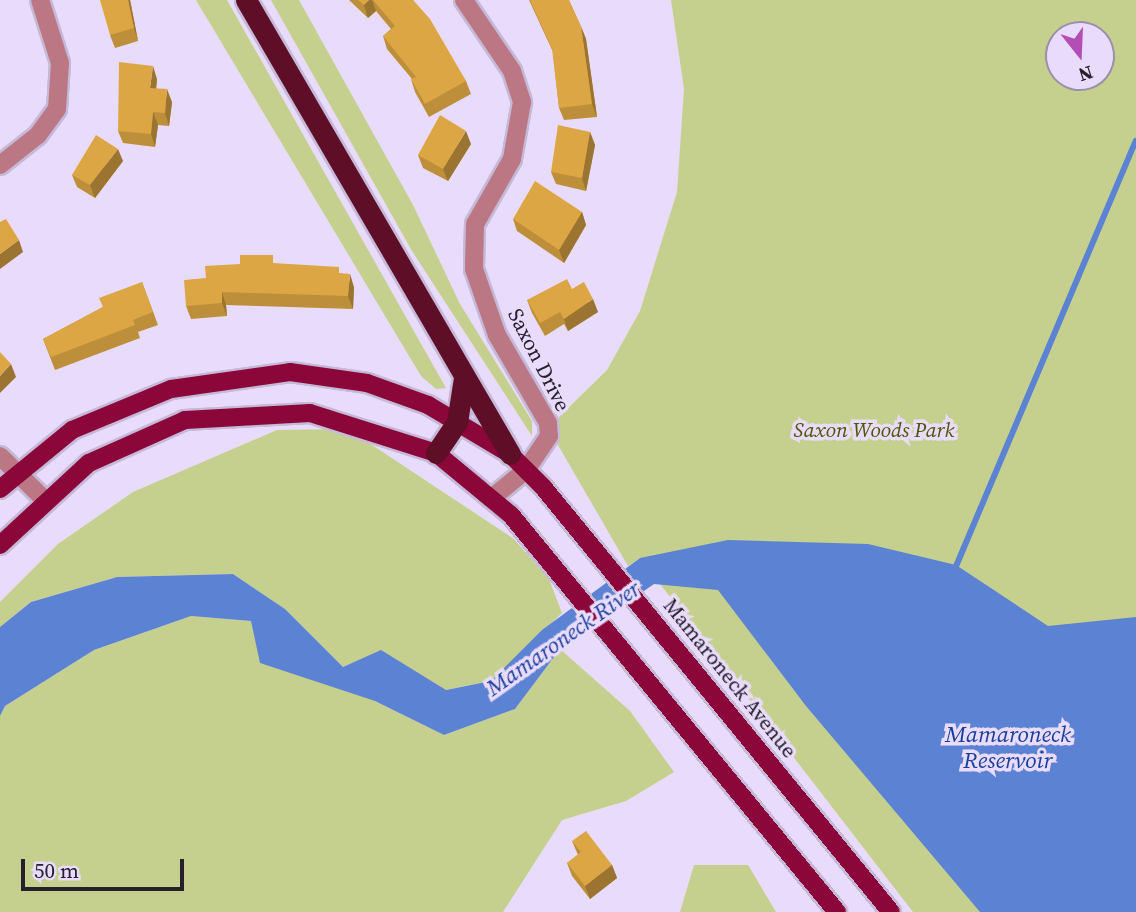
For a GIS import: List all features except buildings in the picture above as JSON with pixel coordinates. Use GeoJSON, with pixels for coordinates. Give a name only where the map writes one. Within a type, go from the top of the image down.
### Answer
{"type":"FeatureCollection","features":[{"type":"Feature","properties":{"kind":"highway"},"geometry":{"type":"LineString","coordinates":[[246,0],[510,454]]}},
{"type":"Feature","properties":{"kind":"highway"},"geometry":{"type":"LineString","coordinates":[[436,453],[457,422],[464,378]]}},
{"type":"Feature","properties":{"kind":"main road","name":"Mamaroneck Avenue"},"geometry":{"type":"LineString","coordinates":[[0,489],[72,430],[118,408],[171,389],[244,376],[290,372],[367,383],[457,422],[510,454],[526,470],[614,570],[891,912]]}},
{"type":"Feature","properties":{"kind":"main road"},"geometry":{"type":"LineString","coordinates":[[0,545],[45,500],[89,463],[185,420],[232,413],[310,413],[436,453],[493,497],[615,635],[837,912]]}},
{"type":"Feature","properties":{"kind":"street"},"geometry":{"type":"LineString","coordinates":[[0,165],[38,135],[57,109],[60,63],[40,0]]}},
{"type":"Feature","properties":{"kind":"street","name":"Saxon Drive"},"geometry":{"type":"LineString","coordinates":[[464,0],[512,71],[522,102],[512,159],[475,224],[471,244],[497,335],[548,424],[549,436],[526,470],[493,497]]}},
{"type":"Feature","properties":{"kind":"street"},"geometry":{"type":"LineString","coordinates":[[0,456],[45,500]]}},
{"type":"Feature","properties":{"kind":"green space"},"geometry":{"type":"Polygon","coordinates":[[[196,0],[227,0],[446,388],[436,389],[421,376],[196,0]]]}},
{"type":"Feature","properties":{"kind":"green space"},"geometry":{"type":"Polygon","coordinates":[[[271,0],[299,0],[413,205],[460,304],[532,421],[532,436],[412,251],[271,0]]]}},
{"type":"Feature","properties":{"kind":"green space","name":"Saxon Woods Park"},"geometry":{"type":"Polygon","coordinates":[[[671,0],[1136,0],[1136,912],[913,912],[640,558],[628,566],[558,445],[559,417],[607,370],[640,311],[677,192],[684,89],[671,0]]]}},
{"type":"Feature","properties":{"kind":"green space"},"geometry":{"type":"Polygon","coordinates":[[[348,429],[514,539],[549,579],[562,613],[491,681],[445,690],[381,651],[343,667],[285,609],[233,574],[117,577],[31,602],[0,627],[0,602],[58,544],[133,492],[277,430],[348,429]]]}},
{"type":"Feature","properties":{"kind":"green space"},"geometry":{"type":"Polygon","coordinates":[[[191,616],[251,621],[375,701],[444,735],[515,709],[560,649],[630,711],[674,772],[626,801],[562,820],[503,912],[0,912],[0,716],[5,706],[94,650],[191,616]]]}},
{"type":"Feature","properties":{"kind":"green space"},"geometry":{"type":"Polygon","coordinates":[[[694,865],[748,865],[776,912],[680,912],[694,865]]]}},
{"type":"Feature","properties":{"kind":"water","name":"Mamaroneck Reservoir"},"geometry":{"type":"Polygon","coordinates":[[[728,540],[868,544],[956,565],[1048,626],[1136,617],[1136,912],[980,912],[806,706],[718,590],[654,584],[560,649],[515,709],[444,735],[375,701],[260,663],[251,621],[191,616],[94,650],[5,706],[0,716],[0,627],[31,602],[117,577],[233,574],[285,609],[343,667],[381,650],[446,690],[491,681],[542,630],[640,558],[728,540]]]}},
{"type":"Feature","properties":{"kind":"waterway"},"geometry":{"type":"LineString","coordinates":[[954,571],[1136,141]]}},
{"type":"Feature","properties":{"kind":"water label","name":"Mamaroneck River"},"geometry":{"type":"Point","coordinates":[563,638]}}]}
